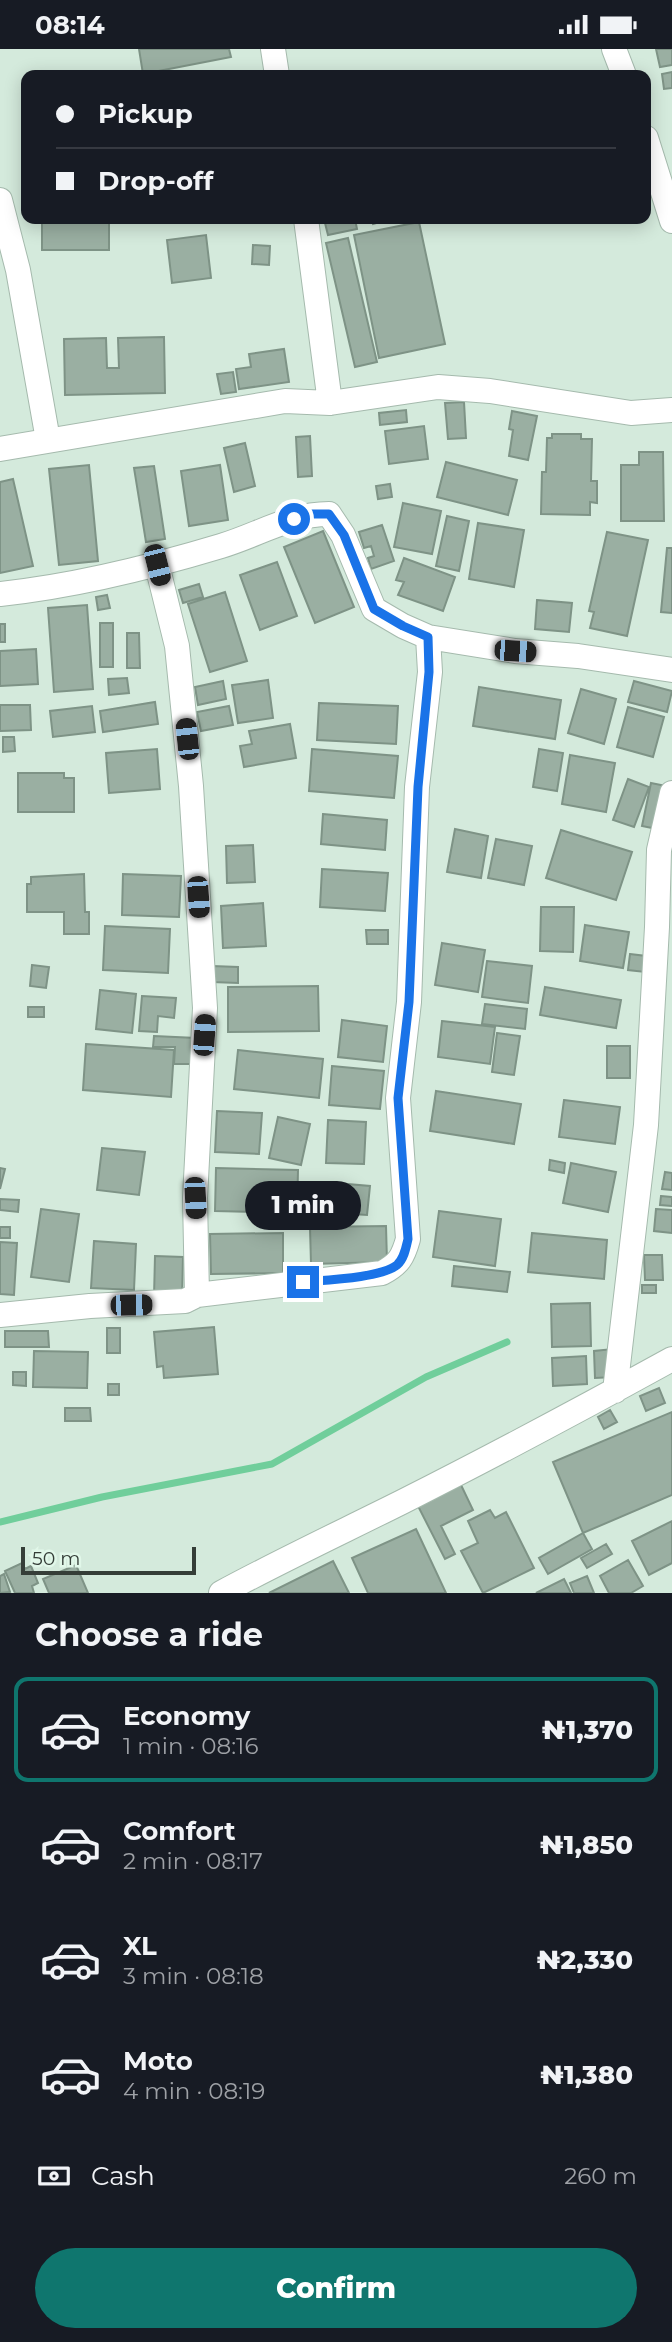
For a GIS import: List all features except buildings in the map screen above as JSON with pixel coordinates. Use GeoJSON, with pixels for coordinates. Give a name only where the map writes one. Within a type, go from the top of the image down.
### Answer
{"type":"FeatureCollection","features":[{"type":"Feature","properties":{"kind":"street"},"geometry":{"type":"LineString","coordinates":[[273,49],[276,70]]}},
{"type":"Feature","properties":{"kind":"street"},"geometry":{"type":"LineString","coordinates":[[614,49],[622,70]]}},
{"type":"Feature","properties":{"kind":"street"},"geometry":{"type":"LineString","coordinates":[[651,154],[672,222]]}},
{"type":"Feature","properties":{"kind":"street"},"geometry":{"type":"LineString","coordinates":[[0,200],[18,270],[48,440]]}},
{"type":"Feature","properties":{"kind":"street"},"geometry":{"type":"LineString","coordinates":[[307,224],[330,403]]}},
{"type":"Feature","properties":{"kind":"street"},"geometry":{"type":"LineString","coordinates":[[0,449],[285,401],[330,403],[438,387],[490,391],[631,414],[672,410]]}},
{"type":"Feature","properties":{"kind":"street"},"geometry":{"type":"LineString","coordinates":[[0,594],[66,584],[157,565],[228,544],[300,517],[329,514],[344,535],[374,609],[403,626],[428,637],[515,651],[578,656],[672,670]]}},
{"type":"Feature","properties":{"kind":"street"},"geometry":{"type":"LineString","coordinates":[[157,565],[177,646],[191,786],[205,1008],[195,1198],[197,1295]]}},
{"type":"Feature","properties":{"kind":"street"},"geometry":{"type":"LineString","coordinates":[[0,1315],[90,1305],[185,1301],[197,1295],[382,1273],[397,1265],[403,1257],[408,1239],[398,1098],[409,1002],[418,787],[429,672],[428,637]]}},
{"type":"Feature","properties":{"kind":"street"},"geometry":{"type":"LineString","coordinates":[[615,1391],[646,1125],[665,927],[659,850],[672,793]]}},
{"type":"Feature","properties":{"kind":"street"},"geometry":{"type":"LineString","coordinates":[[221,1593],[615,1391],[672,1359]]}},
{"type":"Feature","properties":{"kind":"waterway"},"geometry":{"type":"LineString","coordinates":[[0,1522],[102,1497],[272,1464],[426,1377],[507,1342]]}},
{"type":"Feature","properties":{"kind":"route"},"geometry":{"type":"LineString","coordinates":[[294,519],[311,514],[329,514],[344,535],[374,609],[428,637],[429,672],[418,787],[409,1002],[398,1098],[408,1239],[403,1257],[397,1265],[382,1273],[303,1282]]}}]}
